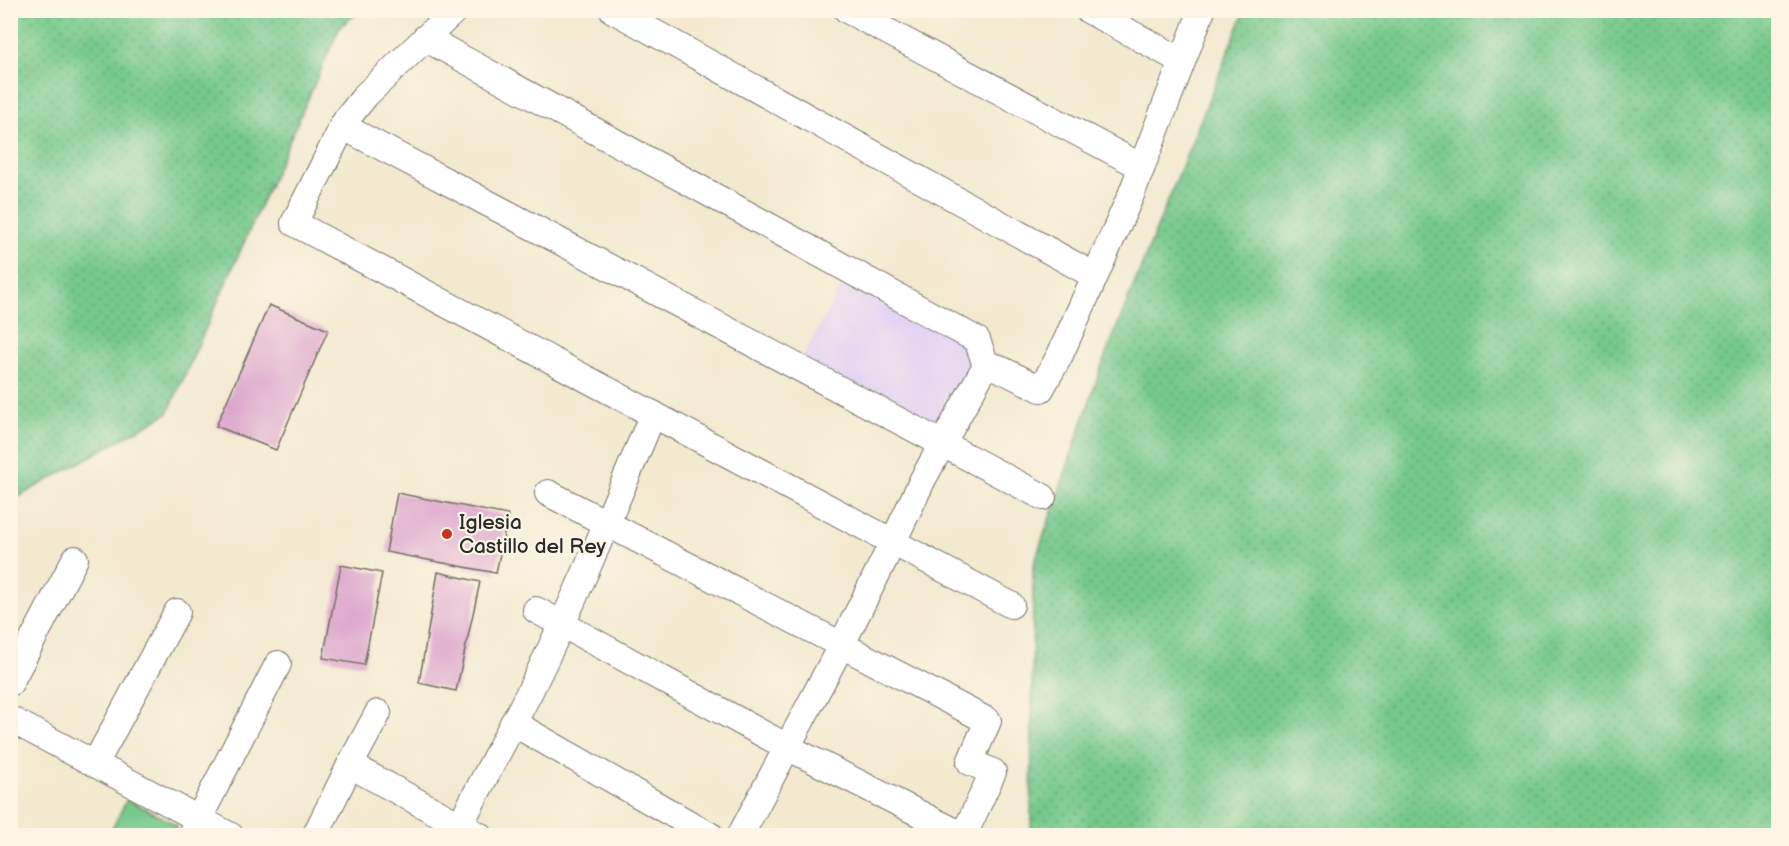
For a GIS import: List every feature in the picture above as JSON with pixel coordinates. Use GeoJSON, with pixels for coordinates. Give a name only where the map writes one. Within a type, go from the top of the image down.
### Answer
{"type":"FeatureCollection","features":[{"type":"Feature","properties":{"kind":"street"},"geometry":{"type":"LineString","coordinates":[[455,10],[366,95],[342,126],[294,223],[1011,605]]}},
{"type":"Feature","properties":{"kind":"street"},"geometry":{"type":"LineString","coordinates":[[613,10],[1095,276]]}},
{"type":"Feature","properties":{"kind":"street"},"geometry":{"type":"LineString","coordinates":[[847,10],[1142,167]]}},
{"type":"Feature","properties":{"kind":"street"},"geometry":{"type":"LineString","coordinates":[[1088,10],[1182,61]]}},
{"type":"Feature","properties":{"kind":"street"},"geometry":{"type":"LineString","coordinates":[[986,365],[996,367],[1041,389],[1060,355],[1142,167],[1202,10]]}},
{"type":"Feature","properties":{"kind":"street"},"geometry":{"type":"LineString","coordinates":[[425,38],[977,340],[986,365],[923,479],[841,646],[740,836]]}},
{"type":"Feature","properties":{"kind":"street"},"geometry":{"type":"LineString","coordinates":[[342,126],[1043,497]]}},
{"type":"Feature","properties":{"kind":"street"},"geometry":{"type":"LineString","coordinates":[[350,765],[470,830],[513,723],[607,524],[653,414]]}},
{"type":"Feature","properties":{"kind":"street"},"geometry":{"type":"LineString","coordinates":[[536,610],[787,747],[964,835],[993,772],[970,762],[988,721],[548,493]]}},
{"type":"Feature","properties":{"kind":"street"},"geometry":{"type":"LineString","coordinates":[[10,683],[75,559]]}},
{"type":"Feature","properties":{"kind":"street"},"geometry":{"type":"LineString","coordinates":[[95,764],[177,612]]}},
{"type":"Feature","properties":{"kind":"street"},"geometry":{"type":"LineString","coordinates":[[194,827],[278,664]]}},
{"type":"Feature","properties":{"kind":"street"},"geometry":{"type":"LineString","coordinates":[[315,836],[378,713]]}},
{"type":"Feature","properties":{"kind":"street"},"geometry":{"type":"LineString","coordinates":[[10,719],[95,764],[194,827],[231,836]]}},
{"type":"Feature","properties":{"kind":"street"},"geometry":{"type":"LineString","coordinates":[[513,723],[711,836]]}},
{"type":"Feature","properties":{"kind":"shaded area"},"geometry":{"type":"Polygon","coordinates":[[[845,278],[971,347],[973,368],[939,432],[802,359],[845,278]]]}},
{"type":"Feature","properties":{"kind":"green space"},"geometry":{"type":"Polygon","coordinates":[[[11,10],[360,11],[340,27],[168,413],[11,501],[11,10]]]}},
{"type":"Feature","properties":{"kind":"green space"},"geometry":{"type":"Polygon","coordinates":[[[1245,10],[1778,11],[1778,835],[1031,835],[1033,567],[1104,359],[1245,10]]]}},
{"type":"Feature","properties":{"kind":"green space"},"geometry":{"type":"Polygon","coordinates":[[[127,799],[177,825],[172,835],[109,835],[127,799]]]}},
{"type":"Feature","properties":{"kind":"building"},"geometry":{"type":"Polygon","coordinates":[[[269,305],[328,330],[276,450],[216,426],[269,305]]]}},
{"type":"Feature","properties":{"kind":"building","name":"Iglesia Castillo del Rey"},"geometry":{"type":"Polygon","coordinates":[[[397,493],[508,515],[496,573],[386,552],[397,493]]]}},
{"type":"Feature","properties":{"kind":"building"},"geometry":{"type":"Polygon","coordinates":[[[341,565],[382,573],[364,665],[323,658],[341,565]]]}},
{"type":"Feature","properties":{"kind":"building"},"geometry":{"type":"Polygon","coordinates":[[[438,572],[480,582],[456,691],[419,683],[438,572]]]}},
{"type":"Feature","properties":{"kind":"place","name":"Iglesia Castillo del Rey"},"geometry":{"type":"Point","coordinates":[447,534]}}]}
